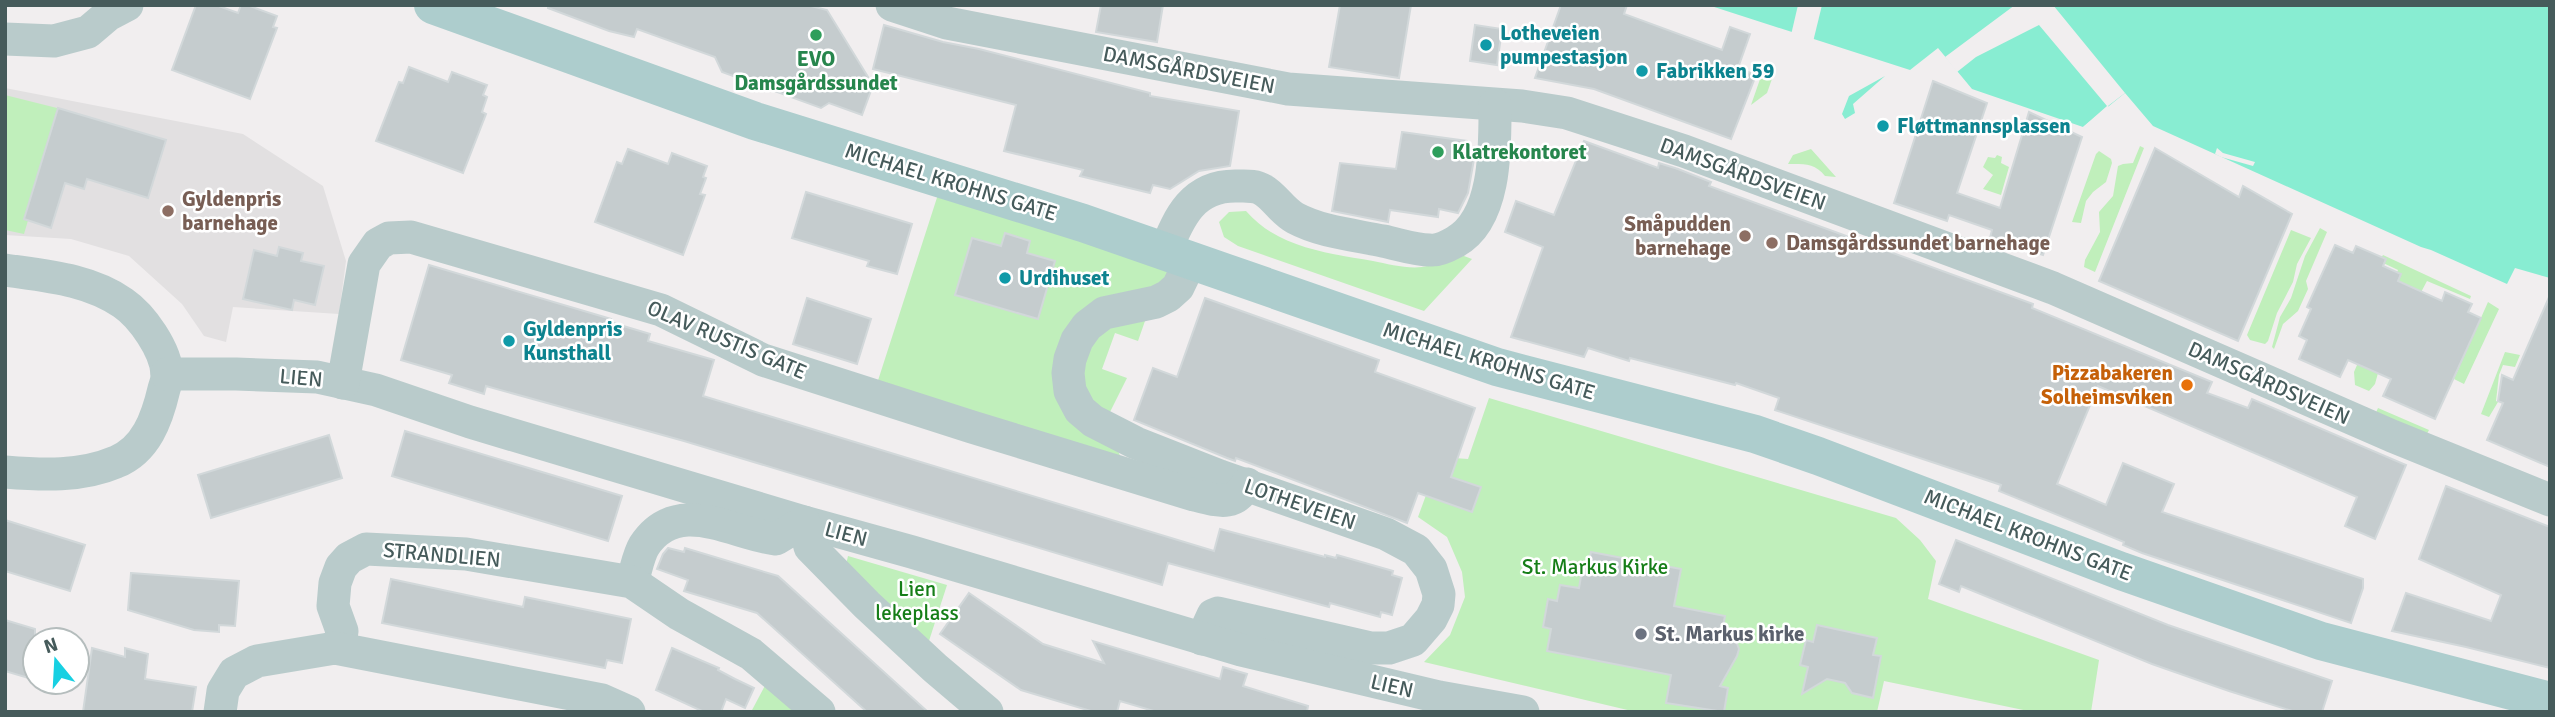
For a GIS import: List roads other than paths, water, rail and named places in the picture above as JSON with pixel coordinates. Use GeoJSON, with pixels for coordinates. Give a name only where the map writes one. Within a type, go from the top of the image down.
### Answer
{"type":"FeatureCollection","features":[{"type":"Feature","properties":{"kind":"main road","name":"MICHAEL KROHNS GATE"},"geometry":{"type":"LineString","coordinates":[[433,5],[755,121],[1083,223],[1497,368],[1755,434],[2121,571],[2322,640],[2550,701]]}},
{"type":"Feature","properties":{"kind":"street","name":"DAMSGÅRDSVEIEN"},"geometry":{"type":"LineString","coordinates":[[892,5],[947,23],[1288,89],[1545,108],[1567,113],[1623,131],[2056,290],[2381,431],[2550,500]]}},
{"type":"Feature","properties":{"kind":"street"},"geometry":{"type":"LineString","coordinates":[[5,39],[54,41],[88,32],[116,8]]}},
{"type":"Feature","properties":{"kind":"street","name":"LOTHEVEIEN"},"geometry":{"type":"LineString","coordinates":[[1202,639],[1213,615],[1218,613],[1371,648],[1389,648],[1413,640],[1431,619],[1438,605],[1439,594],[1431,569],[1416,550],[1386,534],[1220,476],[1110,430],[1080,410],[1070,391],[1068,373],[1077,340],[1087,326],[1104,313],[1156,302],[1178,287],[1180,216],[1198,197],[1214,189],[1254,186],[1264,190],[1295,218],[1339,233],[1432,251],[1447,246],[1463,237],[1481,214],[1495,148],[1495,105]]}},
{"type":"Feature","properties":{"kind":"street","name":"OLAV RUSTIS GATE"},"geometry":{"type":"LineString","coordinates":[[343,383],[364,264],[378,244],[389,238],[411,237],[661,310],[763,360],[960,424],[1194,495],[1232,500],[1240,497],[1247,484]]}},
{"type":"Feature","properties":{"kind":"street"},"geometry":{"type":"LineString","coordinates":[[5,270],[65,279],[97,288],[125,304],[142,320],[157,342],[167,374],[159,410],[143,443],[131,454],[115,463],[51,476],[5,472]]}},
{"type":"Feature","properties":{"kind":"street","name":"LIEN"},"geometry":{"type":"LineString","coordinates":[[167,374],[236,373],[303,377],[376,390],[470,422],[1202,639],[1317,669],[1523,712]]}},
{"type":"Feature","properties":{"kind":"street"},"geometry":{"type":"LineString","coordinates":[[632,582],[643,548],[650,539],[663,528],[683,520],[697,519],[776,539],[804,522],[810,547],[935,668],[987,712]]}},
{"type":"Feature","properties":{"kind":"street","name":"STRANDLIEN"},"geometry":{"type":"LineString","coordinates":[[335,648],[342,631],[333,606],[335,583],[341,567],[349,558],[366,549],[466,554],[632,582],[678,614],[751,654],[819,712]]}},
{"type":"Feature","properties":{"kind":"street"},"geometry":{"type":"LineString","coordinates":[[220,712],[223,691],[234,673],[257,661],[335,648],[602,700],[629,712]]}},
{"type":"Feature","properties":{"kind":"place","name":"EVO Damsgårdssundet"},"geometry":{"type":"Point","coordinates":[816,35]}},
{"type":"Feature","properties":{"kind":"place","name":"Lotheveien pumpestasjon"},"geometry":{"type":"Point","coordinates":[1486,45]}},
{"type":"Feature","properties":{"kind":"place","name":"Fabrikken 59"},"geometry":{"type":"Point","coordinates":[1642,71]}},
{"type":"Feature","properties":{"kind":"place","name":"Fløttmannsplassen"},"geometry":{"type":"Point","coordinates":[1883,126]}},
{"type":"Feature","properties":{"kind":"place","name":"Klatrekontoret"},"geometry":{"type":"Point","coordinates":[1438,152]}},
{"type":"Feature","properties":{"kind":"place","name":"Gyldenpris barnehage"},"geometry":{"type":"Point","coordinates":[168,211]}},
{"type":"Feature","properties":{"kind":"place","name":"Småpudden barnehage"},"geometry":{"type":"Point","coordinates":[1745,236]}},
{"type":"Feature","properties":{"kind":"place","name":"Damsgårdssundet barnehage"},"geometry":{"type":"Point","coordinates":[1772,243]}},
{"type":"Feature","properties":{"kind":"place","name":"Urdihuset"},"geometry":{"type":"Point","coordinates":[1005,278]}},
{"type":"Feature","properties":{"kind":"place","name":"Gyldenpris Kunsthall"},"geometry":{"type":"Point","coordinates":[509,341]}},
{"type":"Feature","properties":{"kind":"place","name":"Pizzabakeren Solheimsviken"},"geometry":{"type":"Point","coordinates":[2187,385]}},
{"type":"Feature","properties":{"kind":"place","name":"St. Markus kirke"},"geometry":{"type":"Point","coordinates":[1641,634]}},
{"type":"Feature","properties":{"kind":"park label","name":"St. Markus Kirke"},"geometry":{"type":"Point","coordinates":[1595,567]}},
{"type":"Feature","properties":{"kind":"park label","name":"Lien lekeplass"},"geometry":{"type":"Point","coordinates":[917,601]}}]}
